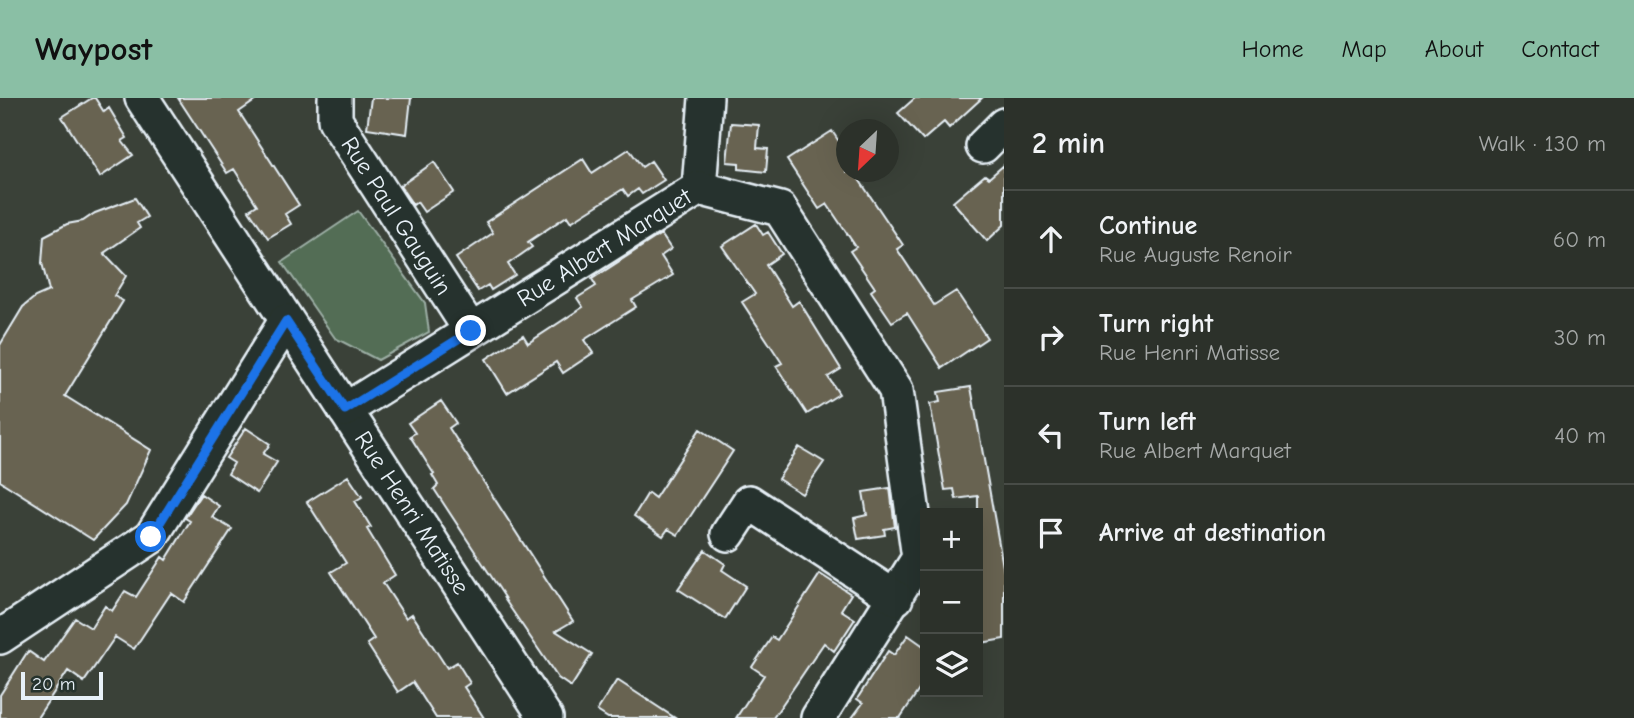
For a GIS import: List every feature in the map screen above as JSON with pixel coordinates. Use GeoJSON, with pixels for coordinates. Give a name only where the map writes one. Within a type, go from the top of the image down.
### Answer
{"type":"FeatureCollection","features":[{"type":"Feature","properties":{"kind":"street","name":"Rue Henri Matisse"},"geometry":{"type":"LineString","coordinates":[[142,98],[546,718]]}},
{"type":"Feature","properties":{"kind":"street","name":"Rue Paul Gauguin"},"geometry":{"type":"LineString","coordinates":[[335,98],[335,120],[471,331]]}},
{"type":"Feature","properties":{"kind":"street"},"geometry":{"type":"LineString","coordinates":[[699,188],[706,98]]}},
{"type":"Feature","properties":{"kind":"street","name":"Rue Albert Marquet"},"geometry":{"type":"LineString","coordinates":[[345,410],[699,188],[780,209],[896,390],[919,558],[818,718]]}},
{"type":"Feature","properties":{"kind":"street"},"geometry":{"type":"LineString","coordinates":[[0,637],[151,537],[286,321]]}},
{"type":"Feature","properties":{"kind":"street"},"geometry":{"type":"LineString","coordinates":[[728,534],[749,502],[896,598]]}},
{"type":"Feature","properties":{"kind":"green space"},"geometry":{"type":"Polygon","coordinates":[[[358,211],[425,303],[429,332],[378,360],[335,338],[282,262],[358,211]]]}},
{"type":"Feature","properties":{"kind":"building"},"geometry":{"type":"Polygon","coordinates":[[[95,98],[104,112],[109,108],[127,138],[122,141],[133,155],[100,177],[62,117],[95,98]]]}},
{"type":"Feature","properties":{"kind":"building"},"geometry":{"type":"Polygon","coordinates":[[[178,98],[259,98],[239,112],[299,205],[285,214],[291,224],[268,238],[249,210],[257,205],[234,169],[227,173],[178,98]]]}},
{"type":"Feature","properties":{"kind":"building"},"geometry":{"type":"Polygon","coordinates":[[[371,98],[411,98],[407,134],[367,128],[371,98]]]}},
{"type":"Feature","properties":{"kind":"building"},"geometry":{"type":"Polygon","coordinates":[[[915,98],[982,98],[949,128],[944,122],[923,140],[898,113],[915,98]]]}},
{"type":"Feature","properties":{"kind":"building"},"geometry":{"type":"Polygon","coordinates":[[[731,123],[759,125],[757,148],[768,149],[766,172],[739,169],[739,163],[727,162],[731,123]]]}},
{"type":"Feature","properties":{"kind":"building"},"geometry":{"type":"Polygon","coordinates":[[[832,131],[836,137],[836,182],[861,182],[903,245],[897,249],[934,305],[956,291],[987,338],[942,368],[907,313],[892,322],[871,291],[875,288],[850,251],[856,247],[827,204],[819,209],[787,160],[832,131]]]}},
{"type":"Feature","properties":{"kind":"building"},"geometry":{"type":"Polygon","coordinates":[[[629,149],[642,167],[651,161],[664,180],[642,194],[638,189],[628,196],[623,189],[571,222],[567,216],[528,242],[532,247],[508,264],[515,275],[491,290],[488,285],[478,291],[456,258],[493,233],[486,222],[583,159],[592,173],[629,149]]]}},
{"type":"Feature","properties":{"kind":"building"},"geometry":{"type":"Polygon","coordinates":[[[434,162],[454,192],[424,212],[417,202],[413,205],[400,186],[434,162]]]}},
{"type":"Feature","properties":{"kind":"building"},"geometry":{"type":"Polygon","coordinates":[[[1004,165],[1004,225],[987,241],[953,202],[985,175],[989,178],[1004,165]]]}},
{"type":"Feature","properties":{"kind":"building"},"geometry":{"type":"Polygon","coordinates":[[[135,198],[147,217],[137,223],[140,228],[104,253],[126,276],[114,296],[123,301],[65,396],[151,450],[126,505],[93,540],[0,481],[0,345],[23,307],[35,297],[49,291],[42,263],[44,236],[67,224],[83,221],[95,213],[135,198]]]}},
{"type":"Feature","properties":{"kind":"building"},"geometry":{"type":"Polygon","coordinates":[[[756,224],[763,235],[768,232],[782,254],[766,265],[792,306],[799,301],[841,369],[828,377],[839,394],[807,414],[776,366],[782,363],[742,302],[755,294],[722,246],[756,224]]]}},
{"type":"Feature","properties":{"kind":"building"},"geometry":{"type":"Polygon","coordinates":[[[661,234],[671,249],[661,256],[673,275],[632,300],[636,307],[584,340],[593,353],[563,373],[556,362],[507,393],[486,359],[523,335],[528,343],[583,307],[577,298],[596,286],[592,279],[661,234]]]}},
{"type":"Feature","properties":{"kind":"building"},"geometry":{"type":"Polygon","coordinates":[[[971,387],[1004,572],[1004,639],[983,643],[983,508],[978,508],[978,496],[956,499],[954,489],[945,490],[930,404],[940,402],[938,392],[971,387]]]}},
{"type":"Feature","properties":{"kind":"building"},"geometry":{"type":"Polygon","coordinates":[[[441,401],[456,423],[449,428],[573,621],[556,631],[592,654],[571,687],[558,678],[434,489],[438,485],[432,475],[434,474],[410,436],[415,433],[408,423],[441,401]]]}},
{"type":"Feature","properties":{"kind":"building"},"geometry":{"type":"Polygon","coordinates":[[[246,428],[270,444],[263,454],[277,462],[257,493],[228,474],[234,463],[226,458],[246,428]]]}},
{"type":"Feature","properties":{"kind":"building"},"geometry":{"type":"Polygon","coordinates":[[[700,429],[733,451],[678,535],[668,529],[663,536],[634,516],[648,493],[655,498],[700,429]]]}},
{"type":"Feature","properties":{"kind":"building"},"geometry":{"type":"Polygon","coordinates":[[[799,447],[824,462],[802,494],[778,479],[799,447]]]}},
{"type":"Feature","properties":{"kind":"building"},"geometry":{"type":"Polygon","coordinates":[[[348,476],[362,497],[355,501],[371,527],[367,529],[395,575],[383,583],[406,618],[412,614],[447,668],[457,662],[470,683],[464,687],[484,718],[436,718],[413,682],[398,692],[367,644],[374,639],[331,572],[346,563],[307,502],[348,476]]]}},
{"type":"Feature","properties":{"kind":"building"},"geometry":{"type":"Polygon","coordinates":[[[890,488],[895,527],[884,529],[885,535],[858,539],[854,518],[867,515],[863,492],[890,488]]]}},
{"type":"Feature","properties":{"kind":"building"},"geometry":{"type":"Polygon","coordinates":[[[201,494],[219,506],[212,517],[232,529],[184,602],[171,593],[134,649],[115,637],[84,682],[68,671],[37,718],[0,718],[0,695],[28,651],[44,662],[75,618],[91,628],[105,606],[112,611],[125,591],[136,597],[162,557],[166,560],[190,521],[185,518],[201,494]]]}},
{"type":"Feature","properties":{"kind":"building"},"geometry":{"type":"Polygon","coordinates":[[[705,550],[725,564],[722,570],[746,586],[725,619],[678,589],[705,550]]]}},
{"type":"Feature","properties":{"kind":"building"},"geometry":{"type":"Polygon","coordinates":[[[820,574],[851,594],[841,610],[855,619],[834,651],[824,643],[773,718],[736,718],[764,675],[752,667],[772,637],[777,640],[820,574]]]}},
{"type":"Feature","properties":{"kind":"building"},"geometry":{"type":"Polygon","coordinates":[[[908,635],[920,643],[920,688],[900,718],[852,718],[863,703],[857,699],[888,651],[894,655],[908,635]]]}},
{"type":"Feature","properties":{"kind":"building"},"geometry":{"type":"Polygon","coordinates":[[[617,680],[675,718],[608,718],[597,711],[617,680]]]}},
{"type":"Feature","properties":{"kind":"route"},"geometry":{"type":"LineString","coordinates":[[151,537],[286,321],[345,410],[471,331]]}}]}
